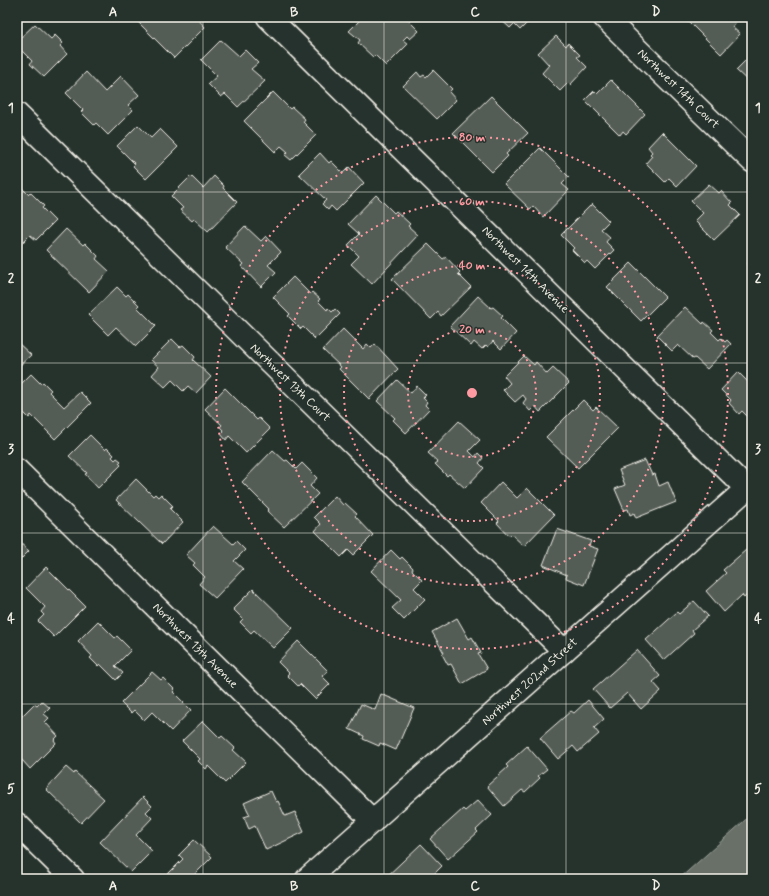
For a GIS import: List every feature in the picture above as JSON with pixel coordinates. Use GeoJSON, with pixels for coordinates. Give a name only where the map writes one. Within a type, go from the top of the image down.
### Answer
{"type":"FeatureCollection","features":[{"type":"Feature","properties":{"kind":"street","name":"Northwest 14th Avenue"},"geometry":{"type":"LineString","coordinates":[[268,17],[750,486]]}},
{"type":"Feature","properties":{"kind":"street","name":"Northwest 14th Court"},"geometry":{"type":"LineString","coordinates":[[604,17],[752,161]]}},
{"type":"Feature","properties":{"kind":"street","name":"Northwest 13th Court"},"geometry":{"type":"LineString","coordinates":[[17,114],[564,651]]}},
{"type":"Feature","properties":{"kind":"street","name":"Northwest 13th Avenue"},"geometry":{"type":"LineString","coordinates":[[17,470],[373,821]]}},
{"type":"Feature","properties":{"kind":"street","name":"Northwest 202nd Street"},"geometry":{"type":"LineString","coordinates":[[307,879],[750,486]]}},
{"type":"Feature","properties":{"kind":"street"},"geometry":{"type":"LineString","coordinates":[[17,824],[73,879]]}},
{"type":"Feature","properties":{"kind":"shaded area"},"geometry":{"type":"Polygon","coordinates":[[[752,814],[752,879],[679,879],[752,814]]]}},
{"type":"Feature","properties":{"kind":"building"},"geometry":{"type":"Polygon","coordinates":[[[141,17],[196,17],[205,27],[174,58],[137,21],[141,17]]]}},
{"type":"Feature","properties":{"kind":"building"},"geometry":{"type":"Polygon","coordinates":[[[363,17],[405,17],[419,31],[410,39],[407,36],[403,40],[408,44],[386,66],[375,55],[373,57],[358,43],[360,40],[349,31],[363,17]]]}},
{"type":"Feature","properties":{"kind":"building"},"geometry":{"type":"Polygon","coordinates":[[[498,17],[533,17],[520,30],[514,24],[510,28],[498,17]]]}},
{"type":"Feature","properties":{"kind":"building"},"geometry":{"type":"Polygon","coordinates":[[[690,17],[731,17],[736,22],[732,27],[740,34],[721,54],[687,20],[690,17]]]}},
{"type":"Feature","properties":{"kind":"building"},"geometry":{"type":"Polygon","coordinates":[[[35,24],[51,39],[55,35],[63,43],[60,46],[67,54],[44,77],[30,64],[32,61],[17,46],[17,41],[35,24]]]}},
{"type":"Feature","properties":{"kind":"building"},"geometry":{"type":"Polygon","coordinates":[[[556,36],[566,46],[568,43],[580,55],[577,57],[587,67],[570,85],[568,83],[560,91],[542,73],[549,65],[538,53],[556,36]]]}},
{"type":"Feature","properties":{"kind":"building"},"geometry":{"type":"Polygon","coordinates":[[[221,40],[239,56],[245,50],[258,63],[251,69],[265,81],[238,107],[225,94],[221,97],[208,84],[217,76],[201,60],[221,40]]]}},
{"type":"Feature","properties":{"kind":"building"},"geometry":{"type":"Polygon","coordinates":[[[752,54],[752,85],[736,70],[752,54]]]}},
{"type":"Feature","properties":{"kind":"building"},"geometry":{"type":"Polygon","coordinates":[[[433,70],[452,89],[449,92],[456,100],[437,119],[403,86],[417,72],[421,77],[424,75],[426,77],[433,70]]]}},
{"type":"Feature","properties":{"kind":"building"},"geometry":{"type":"Polygon","coordinates":[[[86,72],[105,92],[121,76],[139,95],[128,105],[133,110],[108,135],[96,123],[94,125],[81,112],[83,110],[66,93],[86,72]]]}},
{"type":"Feature","properties":{"kind":"building"},"geometry":{"type":"Polygon","coordinates":[[[611,80],[645,114],[626,134],[623,131],[620,135],[585,100],[594,91],[597,94],[611,80]]]}},
{"type":"Feature","properties":{"kind":"building"},"geometry":{"type":"Polygon","coordinates":[[[273,92],[290,109],[292,107],[305,119],[303,122],[316,135],[291,160],[285,155],[288,152],[281,146],[275,152],[244,121],[273,92]]]}},
{"type":"Feature","properties":{"kind":"building"},"geometry":{"type":"Polygon","coordinates":[[[491,96],[528,133],[506,154],[508,156],[492,172],[453,133],[491,96]]]}},
{"type":"Feature","properties":{"kind":"building"},"geometry":{"type":"Polygon","coordinates":[[[138,125],[151,138],[160,129],[178,147],[146,179],[133,166],[135,164],[117,146],[138,125]]]}},
{"type":"Feature","properties":{"kind":"building"},"geometry":{"type":"Polygon","coordinates":[[[662,132],[696,166],[677,186],[669,178],[665,182],[646,163],[652,156],[650,154],[652,152],[648,147],[662,132]]]}},
{"type":"Feature","properties":{"kind":"building"},"geometry":{"type":"Polygon","coordinates":[[[540,148],[569,177],[562,184],[569,190],[543,217],[533,206],[530,209],[504,184],[540,148]]]}},
{"type":"Feature","properties":{"kind":"building"},"geometry":{"type":"Polygon","coordinates":[[[320,153],[329,163],[331,161],[343,173],[349,167],[364,183],[336,211],[331,206],[328,210],[322,204],[326,200],[299,174],[320,153]]]}},
{"type":"Feature","properties":{"kind":"building"},"geometry":{"type":"Polygon","coordinates":[[[191,176],[203,188],[214,176],[224,186],[223,188],[237,202],[208,232],[194,219],[192,221],[180,210],[183,208],[171,196],[191,176]]]}},
{"type":"Feature","properties":{"kind":"building"},"geometry":{"type":"Polygon","coordinates":[[[17,183],[28,194],[30,192],[44,206],[42,208],[55,221],[36,240],[30,235],[19,246],[17,244],[17,183]]]}},
{"type":"Feature","properties":{"kind":"building"},"geometry":{"type":"Polygon","coordinates":[[[709,184],[719,193],[721,191],[732,203],[730,205],[740,215],[714,240],[695,221],[703,213],[691,201],[709,184]]]}},
{"type":"Feature","properties":{"kind":"building"},"geometry":{"type":"Polygon","coordinates":[[[376,195],[394,213],[396,211],[410,224],[408,226],[418,235],[372,284],[351,264],[359,256],[348,245],[359,234],[348,224],[376,195]]]}},
{"type":"Feature","properties":{"kind":"building"},"geometry":{"type":"Polygon","coordinates":[[[592,204],[609,221],[601,229],[610,237],[606,242],[614,250],[595,269],[587,261],[585,263],[572,250],[574,248],[561,235],[592,204]]]}},
{"type":"Feature","properties":{"kind":"building"},"geometry":{"type":"Polygon","coordinates":[[[245,226],[261,241],[266,236],[281,252],[268,265],[276,272],[261,287],[241,266],[243,264],[225,247],[245,226]]]}},
{"type":"Feature","properties":{"kind":"building"},"geometry":{"type":"Polygon","coordinates":[[[66,229],[83,245],[85,243],[98,256],[96,259],[109,271],[89,292],[46,250],[66,229]]]}},
{"type":"Feature","properties":{"kind":"building"},"geometry":{"type":"Polygon","coordinates":[[[428,244],[443,259],[446,257],[460,272],[458,274],[471,287],[441,316],[438,312],[431,319],[392,279],[428,244]]]}},
{"type":"Feature","properties":{"kind":"building"},"geometry":{"type":"Polygon","coordinates":[[[752,259],[752,269],[747,264],[752,259]]]}},
{"type":"Feature","properties":{"kind":"building"},"geometry":{"type":"Polygon","coordinates":[[[631,263],[665,297],[641,321],[607,287],[631,263]]]}},
{"type":"Feature","properties":{"kind":"building"},"geometry":{"type":"Polygon","coordinates":[[[293,277],[310,294],[312,292],[320,299],[318,301],[327,310],[328,308],[332,312],[335,309],[340,314],[315,339],[303,327],[301,329],[288,316],[290,314],[273,297],[293,277]]]}},
{"type":"Feature","properties":{"kind":"building"},"geometry":{"type":"Polygon","coordinates":[[[117,287],[126,296],[128,294],[139,305],[137,307],[156,326],[136,346],[116,327],[108,335],[88,315],[117,287]]]}},
{"type":"Feature","properties":{"kind":"building"},"geometry":{"type":"Polygon","coordinates":[[[478,296],[491,308],[493,307],[503,316],[501,318],[516,333],[501,349],[493,341],[488,347],[486,345],[482,349],[474,342],[471,346],[450,326],[478,296]]]}},
{"type":"Feature","properties":{"kind":"building"},"geometry":{"type":"Polygon","coordinates":[[[685,307],[703,324],[704,322],[713,330],[711,332],[719,340],[721,338],[725,342],[727,340],[731,344],[707,369],[695,358],[693,359],[678,345],[672,351],[657,336],[685,307]]]}},
{"type":"Feature","properties":{"kind":"building"},"geometry":{"type":"Polygon","coordinates":[[[343,329],[363,349],[367,344],[371,348],[375,344],[398,369],[369,399],[339,369],[341,367],[323,350],[343,329]]]}},
{"type":"Feature","properties":{"kind":"building"},"geometry":{"type":"Polygon","coordinates":[[[172,339],[180,347],[183,345],[195,357],[193,360],[211,377],[196,393],[188,386],[183,391],[172,380],[165,387],[152,375],[159,367],[151,360],[172,339]]]}},
{"type":"Feature","properties":{"kind":"building"},"geometry":{"type":"Polygon","coordinates":[[[17,342],[31,355],[17,368],[17,342]]]}},
{"type":"Feature","properties":{"kind":"building"},"geometry":{"type":"Polygon","coordinates":[[[524,356],[534,365],[536,362],[547,374],[553,368],[569,383],[540,412],[535,406],[530,411],[523,403],[526,399],[523,395],[515,402],[503,390],[510,383],[504,376],[524,356]]]}},
{"type":"Feature","properties":{"kind":"building"},"geometry":{"type":"Polygon","coordinates":[[[738,372],[750,384],[752,382],[752,421],[742,411],[739,414],[729,403],[731,400],[721,390],[738,372]]]}},
{"type":"Feature","properties":{"kind":"building"},"geometry":{"type":"Polygon","coordinates":[[[31,374],[41,384],[43,382],[51,390],[49,392],[64,407],[80,392],[91,403],[55,439],[31,415],[29,418],[17,406],[17,388],[31,374]]]}},
{"type":"Feature","properties":{"kind":"building"},"geometry":{"type":"Polygon","coordinates":[[[397,380],[411,393],[417,386],[426,395],[423,398],[427,402],[425,405],[429,409],[406,433],[393,420],[395,418],[377,401],[397,380]]]}},
{"type":"Feature","properties":{"kind":"building"},"geometry":{"type":"Polygon","coordinates":[[[225,388],[257,420],[259,418],[270,429],[246,453],[229,436],[226,440],[221,434],[224,431],[220,427],[222,425],[205,409],[225,388]]]}},
{"type":"Feature","properties":{"kind":"building"},"geometry":{"type":"Polygon","coordinates":[[[583,400],[593,410],[596,407],[618,428],[578,468],[546,437],[583,400]]]}},
{"type":"Feature","properties":{"kind":"building"},"geometry":{"type":"Polygon","coordinates":[[[459,421],[480,440],[469,451],[475,457],[478,453],[483,458],[479,463],[484,468],[465,488],[449,474],[447,476],[435,464],[438,462],[428,453],[459,421]]]}},
{"type":"Feature","properties":{"kind":"building"},"geometry":{"type":"Polygon","coordinates":[[[90,435],[105,450],[107,448],[114,455],[112,457],[115,460],[117,458],[121,461],[119,463],[121,465],[98,488],[85,474],[87,473],[69,456],[90,435]]]}},
{"type":"Feature","properties":{"kind":"building"},"geometry":{"type":"Polygon","coordinates":[[[273,450],[285,461],[287,460],[296,469],[302,463],[317,478],[310,486],[318,494],[284,527],[267,511],[269,509],[242,482],[273,450]]]}},
{"type":"Feature","properties":{"kind":"building"},"geometry":{"type":"Polygon","coordinates":[[[645,460],[652,475],[655,474],[659,486],[668,482],[676,502],[636,518],[634,513],[630,515],[628,509],[624,510],[615,489],[625,485],[619,470],[645,460]]]}},
{"type":"Feature","properties":{"kind":"building"},"geometry":{"type":"Polygon","coordinates":[[[136,479],[153,496],[155,494],[158,497],[161,494],[173,506],[170,509],[183,522],[162,544],[116,500],[136,479]]]}},
{"type":"Feature","properties":{"kind":"building"},"geometry":{"type":"Polygon","coordinates":[[[501,482],[517,498],[527,488],[554,515],[524,546],[511,534],[509,536],[497,523],[499,521],[481,503],[501,482]]]}},
{"type":"Feature","properties":{"kind":"building"},"geometry":{"type":"Polygon","coordinates":[[[335,496],[343,505],[345,503],[357,514],[355,516],[373,535],[353,555],[348,550],[341,557],[315,531],[321,524],[314,517],[335,496]]]}},
{"type":"Feature","properties":{"kind":"building"},"geometry":{"type":"Polygon","coordinates":[[[213,526],[233,544],[236,541],[245,550],[234,561],[243,569],[215,598],[199,584],[205,577],[193,565],[195,563],[186,555],[213,526]]]}},
{"type":"Feature","properties":{"kind":"building"},"geometry":{"type":"Polygon","coordinates":[[[557,529],[591,541],[589,546],[598,549],[584,585],[566,578],[567,575],[543,565],[557,529]]]}},
{"type":"Feature","properties":{"kind":"building"},"geometry":{"type":"Polygon","coordinates":[[[17,540],[29,551],[17,563],[17,540]]]}},
{"type":"Feature","properties":{"kind":"building"},"geometry":{"type":"Polygon","coordinates":[[[391,550],[400,559],[402,557],[422,580],[414,588],[425,599],[404,620],[392,608],[401,600],[371,571],[391,550]]]}},
{"type":"Feature","properties":{"kind":"building"},"geometry":{"type":"Polygon","coordinates":[[[746,550],[752,556],[752,594],[750,592],[744,598],[742,595],[724,612],[706,591],[726,573],[723,570],[746,550]]]}},
{"type":"Feature","properties":{"kind":"building"},"geometry":{"type":"Polygon","coordinates":[[[46,567],[85,606],[54,637],[38,621],[44,615],[41,612],[45,607],[26,588],[46,567]]]}},
{"type":"Feature","properties":{"kind":"building"},"geometry":{"type":"Polygon","coordinates":[[[253,589],[293,628],[273,648],[254,630],[251,633],[240,622],[243,619],[233,609],[253,589]]]}},
{"type":"Feature","properties":{"kind":"building"},"geometry":{"type":"Polygon","coordinates":[[[694,601],[708,616],[692,630],[694,633],[664,660],[646,640],[677,612],[679,614],[694,601]]]}},
{"type":"Feature","properties":{"kind":"building"},"geometry":{"type":"Polygon","coordinates":[[[457,618],[469,639],[472,637],[481,653],[478,654],[487,669],[462,684],[451,664],[448,665],[442,654],[444,653],[432,632],[457,618]]]}},
{"type":"Feature","properties":{"kind":"building"},"geometry":{"type":"Polygon","coordinates":[[[98,621],[115,638],[117,636],[131,650],[115,666],[123,673],[116,680],[100,664],[98,666],[90,658],[92,656],[78,641],[98,621]]]}},
{"type":"Feature","properties":{"kind":"building"},"geometry":{"type":"Polygon","coordinates":[[[298,641],[328,671],[322,676],[330,684],[315,699],[300,684],[298,686],[287,675],[289,673],[278,662],[298,641]]]}},
{"type":"Feature","properties":{"kind":"building"},"geometry":{"type":"Polygon","coordinates":[[[637,650],[660,676],[653,682],[661,691],[641,709],[627,693],[610,708],[593,689],[637,650]]]}},
{"type":"Feature","properties":{"kind":"building"},"geometry":{"type":"Polygon","coordinates":[[[152,672],[161,680],[163,678],[175,690],[173,692],[191,710],[171,731],[152,712],[144,720],[134,710],[131,713],[121,703],[152,672]]]}},
{"type":"Feature","properties":{"kind":"building"},"geometry":{"type":"Polygon","coordinates":[[[381,694],[414,708],[396,750],[380,743],[379,746],[363,739],[364,736],[349,729],[361,704],[375,710],[381,694]]]}},
{"type":"Feature","properties":{"kind":"building"},"geometry":{"type":"Polygon","coordinates":[[[588,700],[604,719],[594,728],[599,734],[578,752],[573,746],[558,759],[540,738],[571,711],[574,713],[588,700]]]}},
{"type":"Feature","properties":{"kind":"building"},"geometry":{"type":"Polygon","coordinates":[[[42,701],[50,708],[44,714],[49,718],[45,722],[58,736],[54,740],[56,743],[30,769],[22,760],[19,763],[17,761],[17,721],[34,704],[37,706],[42,701]]]}},
{"type":"Feature","properties":{"kind":"building"},"geometry":{"type":"Polygon","coordinates":[[[203,721],[220,738],[222,736],[235,748],[233,750],[246,762],[225,783],[208,766],[206,769],[198,761],[200,759],[182,741],[203,721]]]}},
{"type":"Feature","properties":{"kind":"building"},"geometry":{"type":"Polygon","coordinates":[[[527,746],[547,769],[538,776],[540,778],[525,792],[522,790],[504,806],[487,786],[508,767],[506,765],[527,746]]]}},
{"type":"Feature","properties":{"kind":"building"},"geometry":{"type":"Polygon","coordinates":[[[66,767],[74,774],[75,772],[104,799],[81,823],[46,789],[66,767]]]}},
{"type":"Feature","properties":{"kind":"building"},"geometry":{"type":"Polygon","coordinates":[[[271,791],[276,802],[278,801],[285,816],[295,812],[304,832],[266,850],[255,826],[249,829],[248,827],[244,817],[250,815],[244,803],[271,791]]]}},
{"type":"Feature","properties":{"kind":"building"},"geometry":{"type":"Polygon","coordinates":[[[143,797],[152,806],[146,812],[152,818],[136,835],[152,851],[131,872],[100,842],[143,797]]]}},
{"type":"Feature","properties":{"kind":"building"},"geometry":{"type":"Polygon","coordinates":[[[478,800],[492,815],[476,830],[478,832],[448,859],[430,839],[463,809],[465,811],[478,800]]]}},
{"type":"Feature","properties":{"kind":"building"},"geometry":{"type":"Polygon","coordinates":[[[194,840],[212,857],[190,879],[163,879],[183,859],[179,855],[194,840]]]}},
{"type":"Feature","properties":{"kind":"building"},"geometry":{"type":"Polygon","coordinates":[[[421,844],[442,866],[432,876],[434,877],[432,879],[384,879],[421,844]]]}}]}
